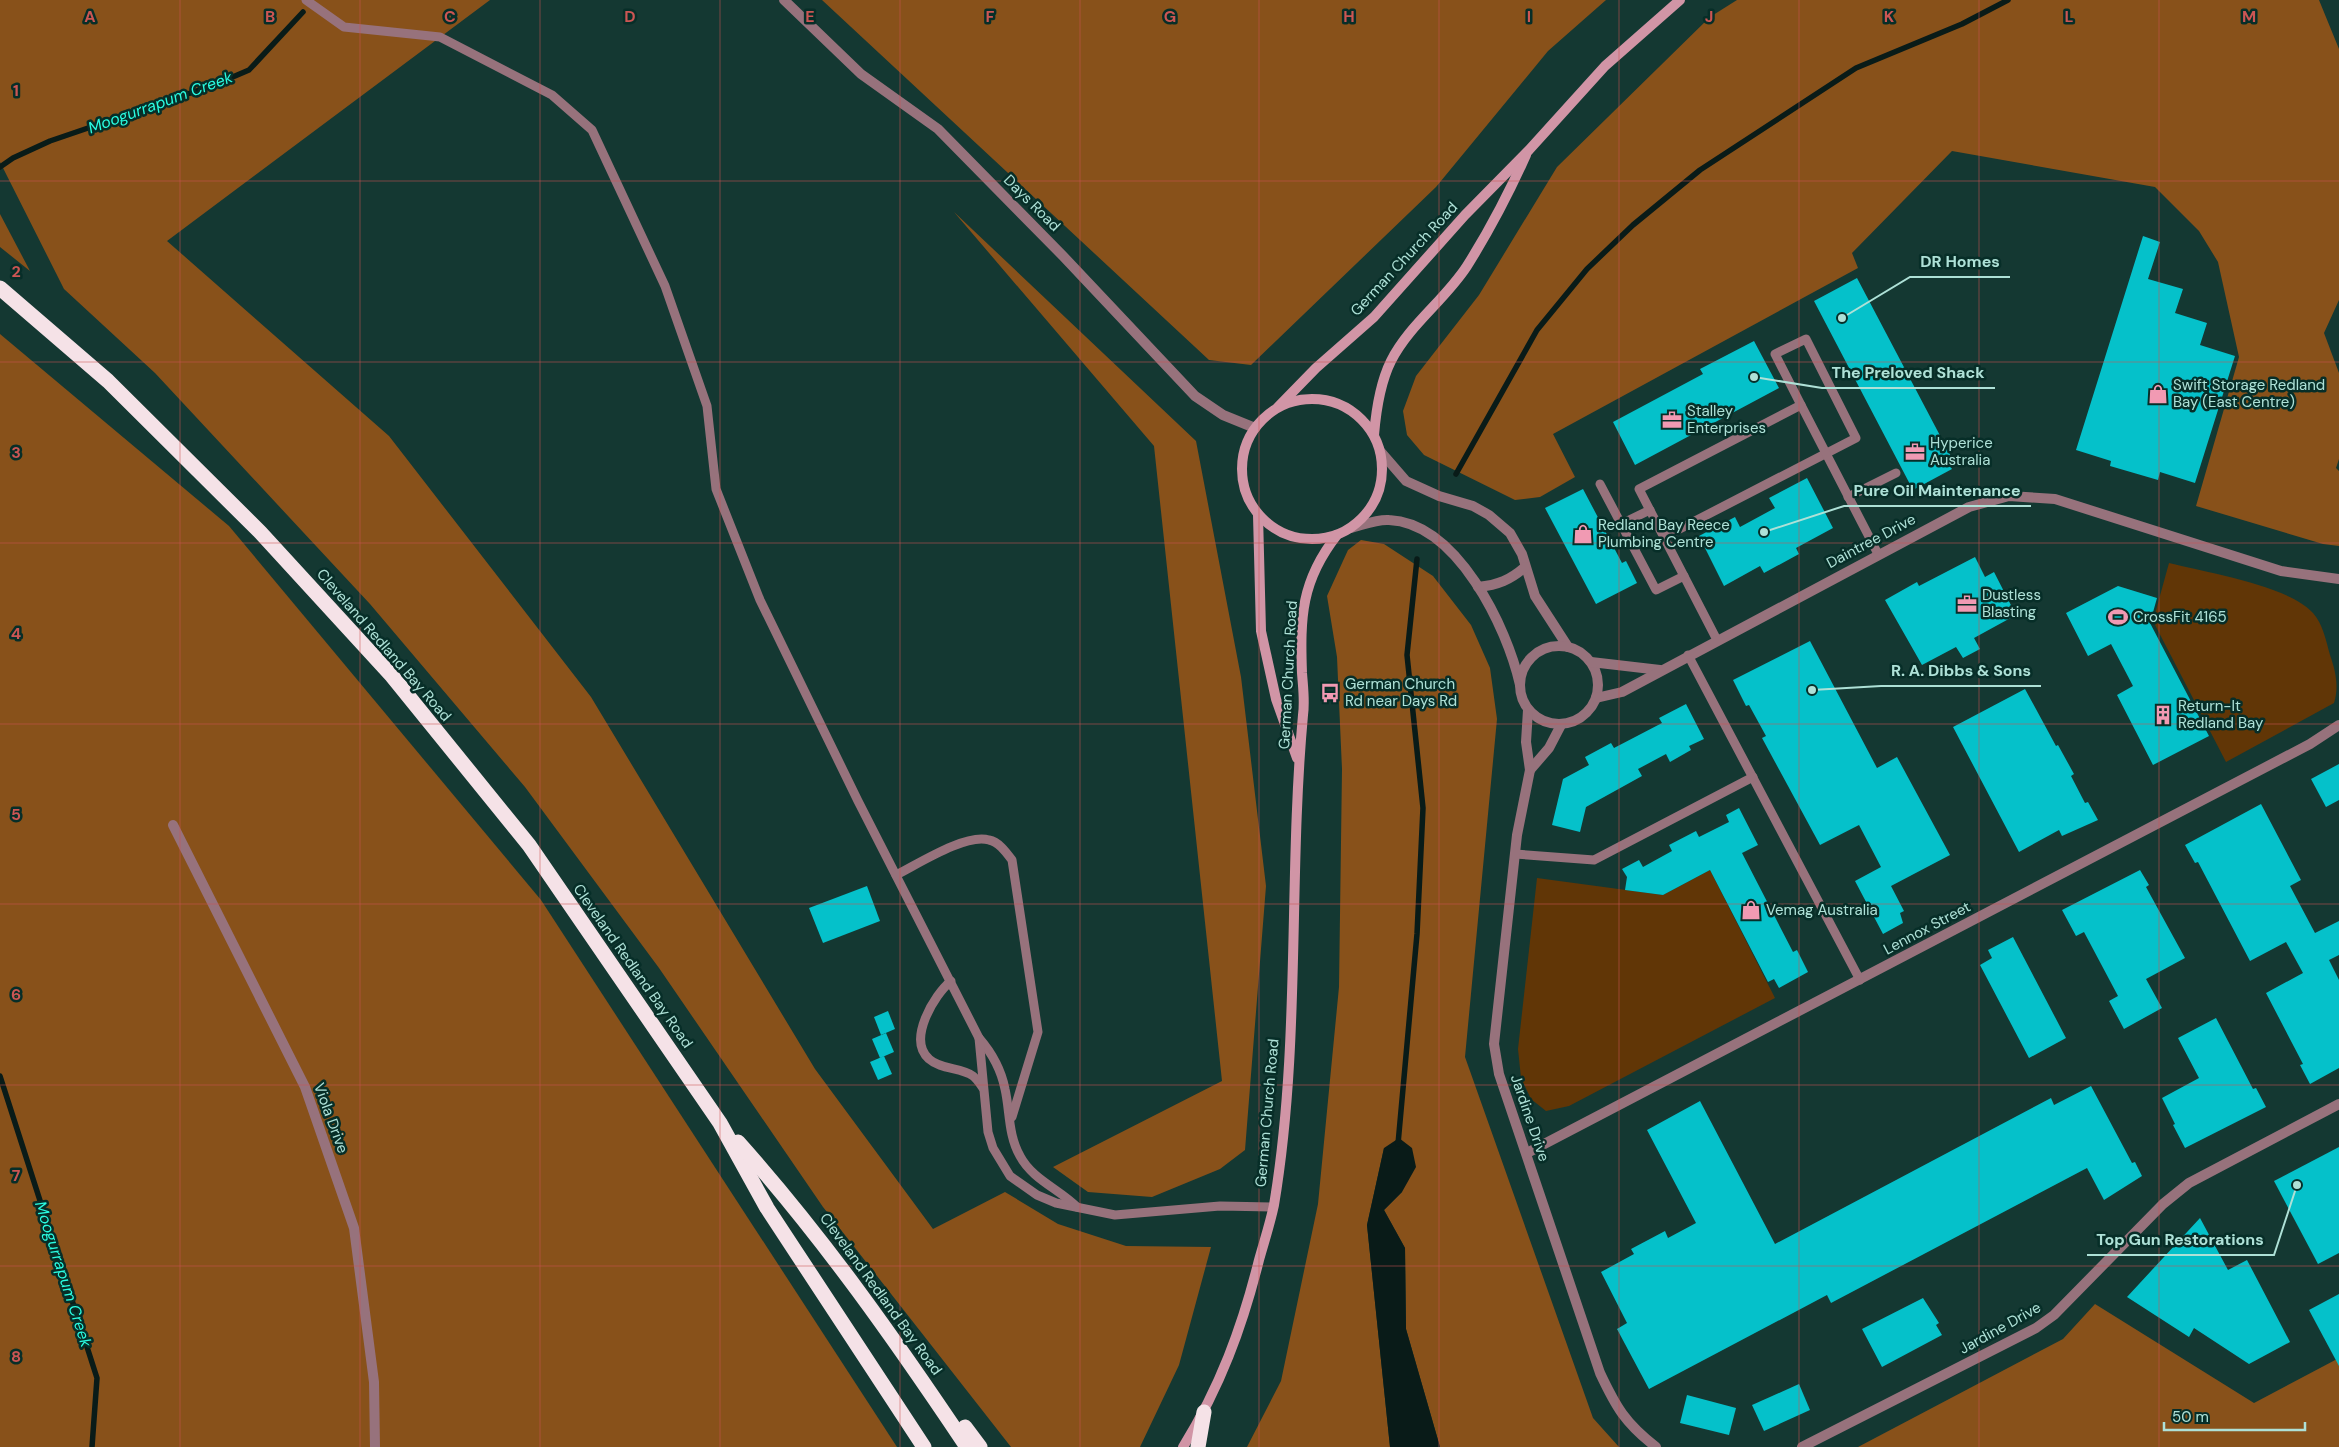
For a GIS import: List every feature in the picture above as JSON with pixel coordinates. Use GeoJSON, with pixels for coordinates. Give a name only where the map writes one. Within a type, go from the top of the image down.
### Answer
{"type":"FeatureCollection","features":[{"type":"Feature","properties":{"kind":"highway","name":"Cleveland Redland Bay Road"},"geometry":{"type":"LineString","coordinates":[[0,288],[108,381],[260,532],[392,676],[529,845],[720,1123],[767,1208],[924,1447]]}},
{"type":"Feature","properties":{"kind":"highway","name":"Cleveland Redland Bay Road"},"geometry":{"type":"LineString","coordinates":[[720,1123],[788,1198],[897,1342],[967,1447]]}},
{"type":"Feature","properties":{"kind":"highway"},"geometry":{"type":"LineString","coordinates":[[897,1342],[980,1447]]}},
{"type":"Feature","properties":{"kind":"highway"},"geometry":{"type":"LineString","coordinates":[[1198,1447],[1204,1412]]}},
{"type":"Feature","properties":{"kind":"street","name":"Days Road"},"geometry":{"type":"LineString","coordinates":[[784,0],[861,74],[938,130],[1063,256],[1195,396],[1223,415],[1254,428]]}},
{"type":"Feature","properties":{"kind":"street","name":"German Church Road"},"geometry":{"type":"LineString","coordinates":[[1278,407],[1316,368],[1374,317],[1465,215],[1529,150],[1605,66],[1680,0]]}},
{"type":"Feature","properties":{"kind":"street","name":"German Church Road"},"geometry":{"type":"LineString","coordinates":[[1374,435],[1377,404],[1390,362],[1403,342],[1447,293],[1467,266],[1512,185],[1529,150]]}},
{"type":"Feature","properties":{"kind":"street"},"geometry":{"type":"LineString","coordinates":[[1352,528],[1368,513],[1378,494],[1382,473],[1380,451],[1374,435],[1360,418],[1335,403],[1321,399],[1299,400],[1278,407],[1254,428],[1244,449],[1241,472],[1246,495],[1258,515],[1274,530],[1294,538],[1316,540],[1337,535],[1352,528],[1388,520],[1407,523],[1424,530],[1453,551],[1478,587],[1507,641],[1522,698],[1528,710],[1548,724],[1561,725],[1572,722],[1582,717],[1591,709],[1596,698],[1598,686],[1597,674],[1591,662],[1585,655],[1568,647],[1545,648],[1535,654],[1521,673],[1520,685]]}},
{"type":"Feature","properties":{"kind":"street"},"geometry":{"type":"LineString","coordinates":[[1380,451],[1406,481],[1439,496],[1473,506],[1489,515],[1510,532],[1522,554],[1535,596],[1568,647]]}},
{"type":"Feature","properties":{"kind":"street","name":"Daintree Drive"},"geometry":{"type":"LineString","coordinates":[[1596,698],[1622,692],[1969,506],[2008,496],[2055,499],[2281,571],[2339,579]]}},
{"type":"Feature","properties":{"kind":"street","name":"German Church Road"},"geometry":{"type":"LineString","coordinates":[[1258,515],[1261,631],[1276,699],[1298,764]]}},
{"type":"Feature","properties":{"kind":"street","name":"German Church Road"},"geometry":{"type":"LineString","coordinates":[[1183,1447],[1204,1412],[1224,1372],[1249,1299],[1273,1207],[1289,1076],[1298,764],[1304,712],[1302,648],[1304,605],[1311,577],[1320,556],[1337,535]]}},
{"type":"Feature","properties":{"kind":"street"},"geometry":{"type":"LineString","coordinates":[[1478,587],[1494,585],[1511,579],[1525,567]]}},
{"type":"Feature","properties":{"kind":"street"},"geometry":{"type":"LineString","coordinates":[[1591,662],[1661,670]]}},
{"type":"Feature","properties":{"kind":"street"},"geometry":{"type":"LineString","coordinates":[[1528,710],[1526,742],[1530,770]]}},
{"type":"Feature","properties":{"kind":"street"},"geometry":{"type":"LineString","coordinates":[[1530,770],[1549,748],[1561,725]]}},
{"type":"Feature","properties":{"kind":"street","name":"Lennox Street"},"geometry":{"type":"LineString","coordinates":[[1527,1153],[2310,744],[2339,725]]}},
{"type":"Feature","properties":{"kind":"street","name":"Jardine Drive"},"geometry":{"type":"LineString","coordinates":[[1530,770],[1515,854],[1494,1044],[1499,1074],[1600,1372],[1618,1410],[1635,1431],[1656,1447]]}},
{"type":"Feature","properties":{"kind":"street","name":"Viola Drive"},"geometry":{"type":"LineString","coordinates":[[173,825],[305,1087],[354,1228],[374,1382],[375,1447]]}},
{"type":"Feature","properties":{"kind":"street","name":"Jardine Drive"},"geometry":{"type":"LineString","coordinates":[[1802,1447],[2036,1328],[2054,1315],[2163,1204],[2189,1183],[2339,1104]]}},
{"type":"Feature","properties":{"kind":"lane"},"geometry":{"type":"LineString","coordinates":[[306,0],[344,28],[440,37],[552,95],[592,130],[665,286],[707,406],[716,489],[760,600],[979,1038],[991,1052],[1005,1088],[1015,1146],[1028,1168],[1038,1178],[1063,1193],[1077,1207]]}},
{"type":"Feature","properties":{"kind":"lane"},"geometry":{"type":"LineString","coordinates":[[1664,537],[1826,453],[1856,438],[1806,339],[1775,354],[1826,453],[1848,498],[1878,554]]}},
{"type":"Feature","properties":{"kind":"lane"},"geometry":{"type":"LineString","coordinates":[[1717,640],[1639,489],[1801,406]]}},
{"type":"Feature","properties":{"kind":"lane"},"geometry":{"type":"LineString","coordinates":[[1848,498],[1896,473]]}},
{"type":"Feature","properties":{"kind":"lane"},"geometry":{"type":"LineString","coordinates":[[1600,484],[1656,590],[1684,576]]}},
{"type":"Feature","properties":{"kind":"lane"},"geometry":{"type":"LineString","coordinates":[[1621,524],[1650,510]]}},
{"type":"Feature","properties":{"kind":"lane"},"geometry":{"type":"LineString","coordinates":[[1688,655],[1860,980]]}},
{"type":"Feature","properties":{"kind":"lane"},"geometry":{"type":"LineString","coordinates":[[1515,854],[1594,860],[1753,777]]}},
{"type":"Feature","properties":{"kind":"lane"},"geometry":{"type":"LineString","coordinates":[[896,874],[976,838],[991,840],[1004,849],[1012,860],[1038,1032],[1010,1122]]}},
{"type":"Feature","properties":{"kind":"lane"},"geometry":{"type":"LineString","coordinates":[[951,981],[940,990],[924,1022],[920,1043],[924,1054],[930,1060],[972,1075],[983,1088]]}},
{"type":"Feature","properties":{"kind":"lane"},"geometry":{"type":"LineString","coordinates":[[979,1038],[988,1132],[1002,1165],[1010,1176],[1037,1195],[1056,1203],[1115,1215],[1220,1206],[1273,1207]]}},
{"type":"Feature","properties":{"kind":"shaded area"},"geometry":{"type":"Polygon","coordinates":[[[0,0],[490,0],[167,241],[389,436],[591,697],[815,1069],[933,1229],[1005,1192],[1058,1224],[1126,1246],[1211,1247],[1179,1365],[1140,1447],[1011,1447],[823,1207],[659,968],[525,787],[370,604],[155,373],[64,289],[0,162],[0,0]]]}},
{"type":"Feature","properties":{"kind":"shaded area"},"geometry":{"type":"Polygon","coordinates":[[[822,0],[1606,0],[1548,51],[1436,187],[1251,365],[1209,360],[822,0]]]}},
{"type":"Feature","properties":{"kind":"shaded area"},"geometry":{"type":"Polygon","coordinates":[[[1737,0],[2319,0],[2339,49],[2339,300],[2324,333],[2339,373],[2339,459],[2336,468],[2339,471],[2339,546],[2323,544],[2196,506],[2239,357],[2218,262],[2199,231],[2155,187],[1952,151],[1852,253],[1858,268],[1553,434],[1575,477],[1540,497],[1515,500],[1424,455],[1407,435],[1403,411],[1416,376],[1479,295],[1557,167],[1710,17],[1737,0]]]}},
{"type":"Feature","properties":{"kind":"shaded area"},"geometry":{"type":"Polygon","coordinates":[[[954,212],[1196,441],[1241,677],[1266,886],[1245,1150],[1220,1169],[1152,1197],[1088,1192],[1053,1167],[1222,1081],[1154,446],[954,212]]]}},
{"type":"Feature","properties":{"kind":"shaded area"},"geometry":{"type":"Polygon","coordinates":[[[0,214],[30,271],[0,247],[0,214]]]}},
{"type":"Feature","properties":{"kind":"shaded area"},"geometry":{"type":"Polygon","coordinates":[[[0,334],[229,526],[541,900],[897,1447],[0,1447],[0,334]]]}},
{"type":"Feature","properties":{"kind":"shaded area"},"geometry":{"type":"Polygon","coordinates":[[[1361,540],[1384,544],[1433,576],[1471,625],[1490,668],[1497,719],[1465,1057],[1593,1418],[1619,1447],[1440,1447],[1406,1329],[1405,1248],[1384,1210],[1402,1192],[1384,1148],[1367,1225],[1390,1447],[1247,1447],[1281,1381],[1318,1204],[1339,987],[1342,769],[1337,657],[1327,596],[1348,550],[1361,540]]]}},
{"type":"Feature","properties":{"kind":"shaded area"},"geometry":{"type":"Polygon","coordinates":[[[2169,563],[2246,581],[2286,595],[2302,603],[2316,617],[2326,638],[2337,685],[2334,703],[2226,762],[2153,621],[2169,563]]]}},
{"type":"Feature","properties":{"kind":"shaded area"},"geometry":{"type":"Polygon","coordinates":[[[1710,870],[1775,998],[1569,1106],[1546,1111],[1531,1099],[1521,1078],[1518,1049],[1537,878],[1663,895],[1710,870]]]}},
{"type":"Feature","properties":{"kind":"shaded area"},"geometry":{"type":"Polygon","coordinates":[[[1399,1138],[1412,1148],[1416,1167],[1402,1192],[1384,1210],[1405,1248],[1406,1329],[1440,1447],[1390,1447],[1367,1225],[1384,1148],[1399,1138]]]}},
{"type":"Feature","properties":{"kind":"shaded area"},"geometry":{"type":"Polygon","coordinates":[[[2095,1304],[2254,1403],[2339,1358],[2339,1447],[1858,1447],[2063,1339],[2095,1304]]]}},
{"type":"Feature","properties":{"kind":"building"},"geometry":{"type":"Polygon","coordinates":[[[2143,236],[2160,242],[2148,279],[2183,289],[2175,313],[2207,323],[2200,345],[2235,356],[2195,483],[2160,472],[2158,480],[2110,466],[2111,461],[2076,450],[2143,236]]]}},
{"type":"Feature","properties":{"kind":"building"},"geometry":{"type":"Polygon","coordinates":[[[1857,278],[1955,464],[1950,466],[1952,469],[1913,490],[1814,301],[1857,278]]]}},
{"type":"Feature","properties":{"kind":"building"},"geometry":{"type":"Polygon","coordinates":[[[1754,341],[1779,388],[1635,465],[1613,422],[1703,374],[1700,369],[1754,341]]]}},
{"type":"Feature","properties":{"kind":"building"},"geometry":{"type":"Polygon","coordinates":[[[1807,478],[1833,528],[1796,548],[1799,554],[1764,573],[1760,566],[1724,586],[1699,536],[1735,517],[1740,527],[1775,508],[1769,498],[1807,478]]]}},
{"type":"Feature","properties":{"kind":"building","name":"Redland Bay Reece Plumbing Centre"},"geometry":{"type":"Polygon","coordinates":[[[1583,489],[1622,563],[1626,561],[1637,583],[1596,604],[1545,508],[1583,489]]]}},
{"type":"Feature","properties":{"kind":"building"},"geometry":{"type":"Polygon","coordinates":[[[1975,557],[1985,577],[1994,572],[2016,615],[1974,638],[1980,649],[1963,658],[1956,647],[1922,665],[1885,600],[1917,582],[1919,586],[1975,557]]]}},
{"type":"Feature","properties":{"kind":"building","name":"Return-It Redland Bay"},"geometry":{"type":"Polygon","coordinates":[[[2118,586],[2157,598],[2150,623],[2209,736],[2153,765],[2117,695],[2133,686],[2111,644],[2088,656],[2066,613],[2118,586]]]}},
{"type":"Feature","properties":{"kind":"building"},"geometry":{"type":"Polygon","coordinates":[[[1810,641],[1877,768],[1897,757],[1950,855],[1891,886],[1904,911],[1900,913],[1903,923],[1883,934],[1855,881],[1881,867],[1859,825],[1820,845],[1762,738],[1766,736],[1749,705],[1746,706],[1733,680],[1810,641]]]}},
{"type":"Feature","properties":{"kind":"building"},"geometry":{"type":"Polygon","coordinates":[[[2025,689],[2056,746],[2058,745],[2074,774],[2071,776],[2085,803],[2088,802],[2098,820],[2062,836],[2059,830],[2019,852],[1953,727],[2025,689]]]}},
{"type":"Feature","properties":{"kind":"building"},"geometry":{"type":"Polygon","coordinates":[[[1686,704],[1704,739],[1689,746],[1691,750],[1670,762],[1666,754],[1638,769],[1642,776],[1586,807],[1580,832],[1552,825],[1563,779],[1589,765],[1585,757],[1611,743],[1614,748],[1662,723],[1659,718],[1686,704]]]}},
{"type":"Feature","properties":{"kind":"building"},"geometry":{"type":"Polygon","coordinates":[[[2339,764],[2339,800],[2326,807],[2311,779],[2339,764]]]}},
{"type":"Feature","properties":{"kind":"building"},"geometry":{"type":"Polygon","coordinates":[[[2261,804],[2301,880],[2290,886],[2315,933],[2339,921],[2339,955],[2329,960],[2339,980],[2339,1068],[2310,1084],[2300,1065],[2303,1064],[2266,993],[2303,973],[2286,942],[2250,961],[2198,862],[2195,863],[2185,845],[2261,804]]]}},
{"type":"Feature","properties":{"kind":"building"},"geometry":{"type":"Polygon","coordinates":[[[1739,808],[1758,845],[1742,853],[1793,952],[1797,950],[1808,972],[1779,988],[1774,979],[1768,982],[1710,870],[1663,895],[1625,890],[1627,877],[1622,869],[1639,860],[1643,867],[1672,851],[1669,845],[1696,831],[1699,837],[1729,822],[1726,815],[1739,808]]]}},
{"type":"Feature","properties":{"kind":"building"},"geometry":{"type":"Polygon","coordinates":[[[2140,870],[2149,885],[2146,887],[2185,958],[2146,979],[2162,1008],[2124,1029],[2109,1001],[2118,996],[2084,932],[2076,936],[2062,910],[2140,870]]]}},
{"type":"Feature","properties":{"kind":"building"},"geometry":{"type":"Polygon","coordinates":[[[867,886],[880,921],[823,943],[809,908],[867,886]]]}},
{"type":"Feature","properties":{"kind":"building"},"geometry":{"type":"Polygon","coordinates":[[[2013,937],[2066,1038],[2029,1058],[1980,965],[1992,958],[1988,950],[2013,937]]]}},
{"type":"Feature","properties":{"kind":"building"},"geometry":{"type":"Polygon","coordinates":[[[888,1011],[895,1029],[881,1035],[874,1017],[888,1011]]]}},
{"type":"Feature","properties":{"kind":"building"},"geometry":{"type":"Polygon","coordinates":[[[2216,1018],[2253,1089],[2256,1088],[2266,1107],[2185,1148],[2162,1098],[2199,1078],[2178,1038],[2216,1018]]]}},
{"type":"Feature","properties":{"kind":"building"},"geometry":{"type":"Polygon","coordinates":[[[886,1033],[894,1052],[880,1058],[872,1039],[886,1033]]]}},
{"type":"Feature","properties":{"kind":"building"},"geometry":{"type":"Polygon","coordinates":[[[884,1056],[892,1074],[878,1080],[870,1062],[884,1056]]]}},
{"type":"Feature","properties":{"kind":"building"},"geometry":{"type":"Polygon","coordinates":[[[2091,1086],[2132,1163],[2135,1162],[2142,1176],[2104,1200],[2087,1168],[1831,1303],[1827,1295],[1649,1389],[1617,1329],[1627,1323],[1601,1272],[1634,1254],[1631,1249],[1665,1231],[1668,1238],[1696,1223],[1647,1130],[1700,1101],[1775,1244],[2051,1098],[2054,1105],[2091,1086]]]}},
{"type":"Feature","properties":{"kind":"building"},"geometry":{"type":"Polygon","coordinates":[[[2339,1147],[2339,1253],[2318,1264],[2274,1181],[2339,1147]]]}},
{"type":"Feature","properties":{"kind":"building"},"geometry":{"type":"Polygon","coordinates":[[[2200,1218],[2228,1270],[2247,1260],[2290,1342],[2249,1364],[2194,1328],[2189,1337],[2127,1297],[2200,1218]]]}},
{"type":"Feature","properties":{"kind":"building"},"geometry":{"type":"Polygon","coordinates":[[[2339,1294],[2339,1366],[2309,1310],[2339,1294]]]}},
{"type":"Feature","properties":{"kind":"building"},"geometry":{"type":"Polygon","coordinates":[[[1923,1298],[1939,1323],[1936,1325],[1942,1335],[1882,1367],[1862,1329],[1923,1298]]]}},
{"type":"Feature","properties":{"kind":"building"},"geometry":{"type":"Polygon","coordinates":[[[1799,1384],[1810,1410],[1764,1431],[1752,1405],[1799,1384]]]}},
{"type":"Feature","properties":{"kind":"building"},"geometry":{"type":"Polygon","coordinates":[[[1687,1395],[1736,1408],[1729,1435],[1680,1423],[1687,1395]]]}},
{"type":"Feature","properties":{"kind":"waterway"},"geometry":{"type":"LineString","coordinates":[[1456,474],[1537,330],[1587,269],[1633,225],[1700,170],[1856,68],[1962,24],[2008,0]]}},
{"type":"Feature","properties":{"kind":"waterway","name":"Moogurrapum Creek"},"geometry":{"type":"LineString","coordinates":[[0,167],[13,158],[50,141],[214,85],[249,70],[303,12]]}},
{"type":"Feature","properties":{"kind":"waterway"},"geometry":{"type":"LineString","coordinates":[[1398,1144],[1417,934],[1423,808],[1407,655],[1417,559]]}},
{"type":"Feature","properties":{"kind":"waterway","name":"Moogurrapum Creek"},"geometry":{"type":"LineString","coordinates":[[0,1076],[97,1378],[92,1447]]}},
{"type":"Feature","properties":{"kind":"place","name":"DR Homes"},"geometry":{"type":"Point","coordinates":[1842,318]}},
{"type":"Feature","properties":{"kind":"place","name":"The Preloved Shack"},"geometry":{"type":"Point","coordinates":[1754,377]}},
{"type":"Feature","properties":{"kind":"place","name":"Swift Storage Redland Bay (East Centre)"},"geometry":{"type":"Point","coordinates":[2158,394]}},
{"type":"Feature","properties":{"kind":"place","name":"Stalley Enterprises"},"geometry":{"type":"Point","coordinates":[1672,420]}},
{"type":"Feature","properties":{"kind":"place","name":"Hyperice Australia"},"geometry":{"type":"Point","coordinates":[1915,452]}},
{"type":"Feature","properties":{"kind":"place","name":"Pure Oil Maintenance"},"geometry":{"type":"Point","coordinates":[1764,532]}},
{"type":"Feature","properties":{"kind":"place","name":"Redland Bay Reece Plumbing Centre"},"geometry":{"type":"Point","coordinates":[1583,534]}},
{"type":"Feature","properties":{"kind":"place","name":"Dustless Blasting"},"geometry":{"type":"Point","coordinates":[1967,604]}},
{"type":"Feature","properties":{"kind":"place","name":"CrossFit 4165"},"geometry":{"type":"Point","coordinates":[2118,617]}},
{"type":"Feature","properties":{"kind":"place","name":"R. A. Dibbs & Sons"},"geometry":{"type":"Point","coordinates":[1812,690]}},
{"type":"Feature","properties":{"kind":"place","name":"German Church Rd near Days Rd"},"geometry":{"type":"Point","coordinates":[1330,693]}},
{"type":"Feature","properties":{"kind":"place","name":"Return-It Redland Bay"},"geometry":{"type":"Point","coordinates":[2163,715]}},
{"type":"Feature","properties":{"kind":"place","name":"Vemag Australia"},"geometry":{"type":"Point","coordinates":[1751,910]}},
{"type":"Feature","properties":{"kind":"place","name":"Top Gun Restorations"},"geometry":{"type":"Point","coordinates":[2297,1185]}}]}
